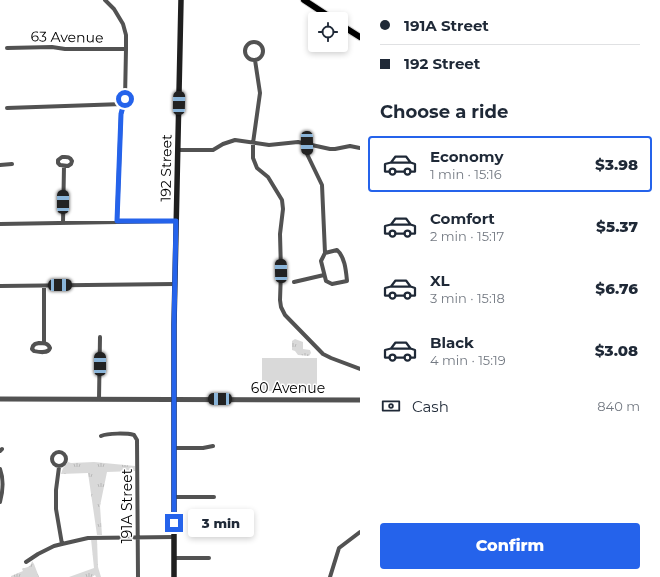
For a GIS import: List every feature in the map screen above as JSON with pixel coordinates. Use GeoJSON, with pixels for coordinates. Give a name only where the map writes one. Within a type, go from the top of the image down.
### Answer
{"type":"FeatureCollection","features":[{"type":"Feature","properties":{"kind":"main road","name":"192 Street"},"geometry":{"type":"LineString","coordinates":[[174,577],[174,326],[181,0]]}},
{"type":"Feature","properties":{"kind":"main road"},"geometry":{"type":"LineString","coordinates":[[304,0],[322,12]]}},
{"type":"Feature","properties":{"kind":"main road"},"geometry":{"type":"LineString","coordinates":[[348,29],[360,37]]}},
{"type":"Feature","properties":{"kind":"street"},"geometry":{"type":"LineString","coordinates":[[106,1],[114,9],[123,24],[126,35],[125,99],[121,114],[117,221]]}},
{"type":"Feature","properties":{"kind":"street"},"geometry":{"type":"LineString","coordinates":[[254,41],[260,44],[263,49],[260,57],[255,60],[249,58],[245,54],[246,45],[254,41]]}},
{"type":"Feature","properties":{"kind":"street","name":"63 Avenue"},"geometry":{"type":"LineString","coordinates":[[7,48],[52,47],[64,49],[126,49]]}},
{"type":"Feature","properties":{"kind":"street"},"geometry":{"type":"LineString","coordinates":[[255,60],[260,93],[252,150],[254,163],[257,168],[268,177],[282,200],[283,209],[280,234],[280,300],[282,312],[323,354],[360,369]]}},
{"type":"Feature","properties":{"kind":"street"},"geometry":{"type":"LineString","coordinates":[[7,108],[123,104]]}},
{"type":"Feature","properties":{"kind":"street"},"geometry":{"type":"LineString","coordinates":[[178,150],[213,150],[223,144],[235,140],[274,146],[293,142],[307,143],[330,149],[350,146],[360,148]]}},
{"type":"Feature","properties":{"kind":"street"},"geometry":{"type":"LineString","coordinates":[[307,143],[307,154],[322,185],[325,253],[321,261],[324,275],[326,281],[332,284],[347,281],[342,255],[337,250],[325,253]]}},
{"type":"Feature","properties":{"kind":"street"},"geometry":{"type":"LineString","coordinates":[[0,165],[12,164]]}},
{"type":"Feature","properties":{"kind":"street"},"geometry":{"type":"LineString","coordinates":[[63,222],[64,166]]}},
{"type":"Feature","properties":{"kind":"street"},"geometry":{"type":"LineString","coordinates":[[0,224],[176,221]]}},
{"type":"Feature","properties":{"kind":"street"},"geometry":{"type":"LineString","coordinates":[[294,282],[324,275]]}},
{"type":"Feature","properties":{"kind":"street"},"geometry":{"type":"LineString","coordinates":[[0,286],[175,284]]}},
{"type":"Feature","properties":{"kind":"street"},"geometry":{"type":"LineString","coordinates":[[44,286],[44,343]]}},
{"type":"Feature","properties":{"kind":"street"},"geometry":{"type":"LineString","coordinates":[[99,399],[100,337]]}},
{"type":"Feature","properties":{"kind":"street","name":"60 Avenue"},"geometry":{"type":"LineString","coordinates":[[0,399],[360,400]]}},
{"type":"Feature","properties":{"kind":"street","name":"191A Street"},"geometry":{"type":"LineString","coordinates":[[101,436],[130,434],[134,435],[137,440],[138,577]]}},
{"type":"Feature","properties":{"kind":"street"},"geometry":{"type":"LineString","coordinates":[[174,448],[203,448],[213,446]]}},
{"type":"Feature","properties":{"kind":"street"},"geometry":{"type":"LineString","coordinates":[[59,467],[56,490],[56,509],[62,544]]}},
{"type":"Feature","properties":{"kind":"street"},"geometry":{"type":"LineString","coordinates":[[0,469],[3,483],[0,502]]}},
{"type":"Feature","properties":{"kind":"street"},"geometry":{"type":"LineString","coordinates":[[174,497],[214,497]]}},
{"type":"Feature","properties":{"kind":"street"},"geometry":{"type":"LineString","coordinates":[[330,577],[339,548],[360,532]]}},
{"type":"Feature","properties":{"kind":"street"},"geometry":{"type":"LineString","coordinates":[[26,562],[46,550],[62,544],[88,538],[174,536]]}},
{"type":"Feature","properties":{"kind":"street"},"geometry":{"type":"LineString","coordinates":[[174,558],[209,558]]}},
{"type":"Feature","properties":{"kind":"green space"},"geometry":{"type":"Polygon","coordinates":[[[295,339],[303,342],[303,349],[310,350],[311,353],[309,356],[298,355],[292,350],[292,341],[295,339]]]}},
{"type":"Feature","properties":{"kind":"green space"},"geometry":{"type":"Polygon","coordinates":[[[262,358],[317,358],[317,392],[262,391],[262,358]]]}},
{"type":"Feature","properties":{"kind":"green space"},"geometry":{"type":"Polygon","coordinates":[[[68,462],[94,462],[135,466],[135,471],[107,472],[100,506],[102,535],[97,535],[88,473],[61,474],[63,468],[68,462]]]}},
{"type":"Feature","properties":{"kind":"green space"},"geometry":{"type":"Polygon","coordinates":[[[91,539],[97,539],[98,567],[101,577],[96,577],[95,575],[92,577],[69,577],[94,568],[91,539]]]}},
{"type":"Feature","properties":{"kind":"green space"},"geometry":{"type":"Polygon","coordinates":[[[32,561],[39,577],[11,577],[23,571],[22,569],[29,566],[32,561]]]}},
{"type":"Feature","properties":{"kind":"route"},"geometry":{"type":"LineString","coordinates":[[125,99],[121,114],[117,221],[176,221],[174,326],[174,523]]}}]}
